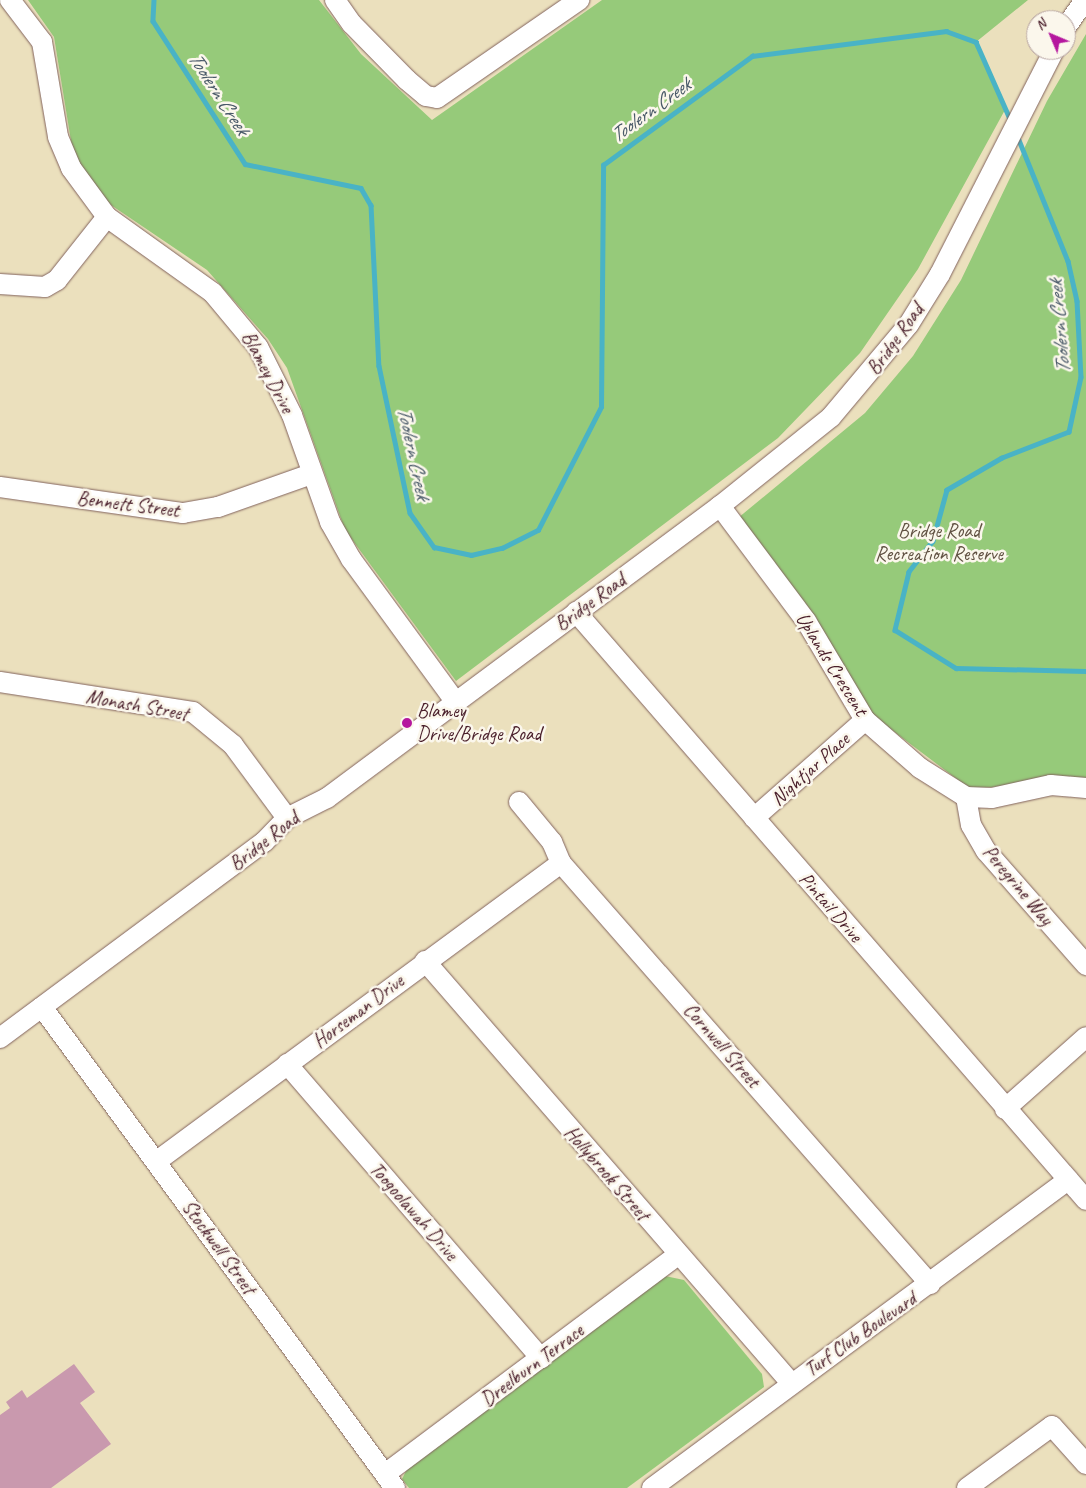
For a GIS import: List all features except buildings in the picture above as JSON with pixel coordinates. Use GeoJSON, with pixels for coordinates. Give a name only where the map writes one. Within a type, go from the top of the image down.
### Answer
{"type":"FeatureCollection","features":[{"type":"Feature","properties":{"kind":"street","name":"Blamey Drive"},"geometry":{"type":"LineString","coordinates":[[10,0],[42,42],[58,137],[71,168],[108,217],[182,267],[238,320],[275,378],[310,474],[351,559],[455,701]]}},
{"type":"Feature","properties":{"kind":"street"},"geometry":{"type":"LineString","coordinates":[[335,0],[352,24],[407,80],[426,96],[437,98],[579,0]]}},
{"type":"Feature","properties":{"kind":"street"},"geometry":{"type":"LineString","coordinates":[[1076,13],[1085,0]]}},
{"type":"Feature","properties":{"kind":"street","name":"Bridge Road"},"geometry":{"type":"LineString","coordinates":[[0,1038],[264,842],[287,818],[326,798],[796,449],[868,377],[910,324],[956,244],[1026,101],[1049,60]]}},
{"type":"Feature","properties":{"kind":"street"},"geometry":{"type":"LineString","coordinates":[[0,284],[45,287],[57,280],[108,217]]}},
{"type":"Feature","properties":{"kind":"street","name":"Bennett Street"},"geometry":{"type":"LineString","coordinates":[[0,487],[183,513],[218,506],[310,474]]}},
{"type":"Feature","properties":{"kind":"street","name":"Uplands Crescent"},"geometry":{"type":"LineString","coordinates":[[720,506],[806,621],[865,720],[920,768],[966,797]]}},
{"type":"Feature","properties":{"kind":"street","name":"Pintail Drive"},"geometry":{"type":"LineString","coordinates":[[576,612],[1005,1109],[1086,1200]]}},
{"type":"Feature","properties":{"kind":"street","name":"Monash Street"},"geometry":{"type":"LineString","coordinates":[[0,682],[193,712],[233,745],[287,818]]}},
{"type":"Feature","properties":{"kind":"street","name":"Nightjar Place"},"geometry":{"type":"LineString","coordinates":[[754,818],[865,720]]}},
{"type":"Feature","properties":{"kind":"street"},"geometry":{"type":"LineString","coordinates":[[966,797],[992,798],[1051,785],[1086,788]]}},
{"type":"Feature","properties":{"kind":"street","name":"Peregrine Way"},"geometry":{"type":"LineString","coordinates":[[966,797],[971,825],[986,851],[1086,965]]}},
{"type":"Feature","properties":{"kind":"street","name":"Cornwell Street"},"geometry":{"type":"LineString","coordinates":[[519,802],[552,842],[561,863],[930,1284]]}},
{"type":"Feature","properties":{"kind":"street","name":"Horseman Drive"},"geometry":{"type":"LineString","coordinates":[[157,1162],[425,961],[561,863]]}},
{"type":"Feature","properties":{"kind":"street","name":"Hollybrook Street"},"geometry":{"type":"LineString","coordinates":[[425,961],[678,1255],[791,1383]]}},
{"type":"Feature","properties":{"kind":"street","name":"Stockwell Street"},"geometry":{"type":"LineString","coordinates":[[42,1007],[390,1481]]}},
{"type":"Feature","properties":{"kind":"street"},"geometry":{"type":"LineString","coordinates":[[1005,1109],[1086,1038]]}},
{"type":"Feature","properties":{"kind":"street","name":"Toogoolawah Drive"},"geometry":{"type":"LineString","coordinates":[[287,1064],[541,1358]]}},
{"type":"Feature","properties":{"kind":"street","name":"Turf Club Boulevard"},"geometry":{"type":"LineString","coordinates":[[652,1488],[791,1383],[930,1284],[1068,1180]]}},
{"type":"Feature","properties":{"kind":"street","name":"Dreelburn Terrace"},"geometry":{"type":"LineString","coordinates":[[390,1481],[541,1358],[678,1255]]}},
{"type":"Feature","properties":{"kind":"street"},"geometry":{"type":"LineString","coordinates":[[967,1488],[1052,1426],[1086,1464]]}},
{"type":"Feature","properties":{"kind":"green space"},"geometry":{"type":"Polygon","coordinates":[[[28,0],[319,0],[361,54],[432,120],[602,0],[1028,0],[976,42],[1006,108],[918,269],[860,353],[778,438],[456,681],[345,530],[287,368],[268,339],[207,270],[105,201],[73,153],[54,37],[28,0]]]}},
{"type":"Feature","properties":{"kind":"green space","name":"Bridge Road Recreation Reserve"},"geometry":{"type":"Polygon","coordinates":[[[1086,34],[1086,779],[970,789],[872,715],[738,518],[865,413],[913,356],[961,280],[1047,101],[1071,60],[1076,60],[1076,51],[1086,34]]]}},
{"type":"Feature","properties":{"kind":"green space"},"geometry":{"type":"Polygon","coordinates":[[[665,1276],[684,1280],[762,1374],[764,1387],[627,1488],[409,1488],[402,1479],[409,1465],[665,1276]]]}},
{"type":"Feature","properties":{"kind":"waterway","name":"Toolern Creek"},"geometry":{"type":"LineString","coordinates":[[154,0],[153,21],[245,164],[361,188],[371,205],[379,366],[410,513],[434,547],[471,555],[502,548],[538,530],[601,407],[603,165],[752,56],[946,31],[976,42],[1011,121]]}},
{"type":"Feature","properties":{"kind":"waterway","name":"Toolern Creek"},"geometry":{"type":"LineString","coordinates":[[1017,135],[1068,261],[1077,301],[1081,377],[1069,432],[1002,458],[947,490],[933,541],[909,572],[895,630],[956,668],[1086,671]]}},
{"type":"Feature","properties":{"kind":"place","name":"Blamey Drive/Bridge Road"},"geometry":{"type":"Point","coordinates":[407,723]}}]}
